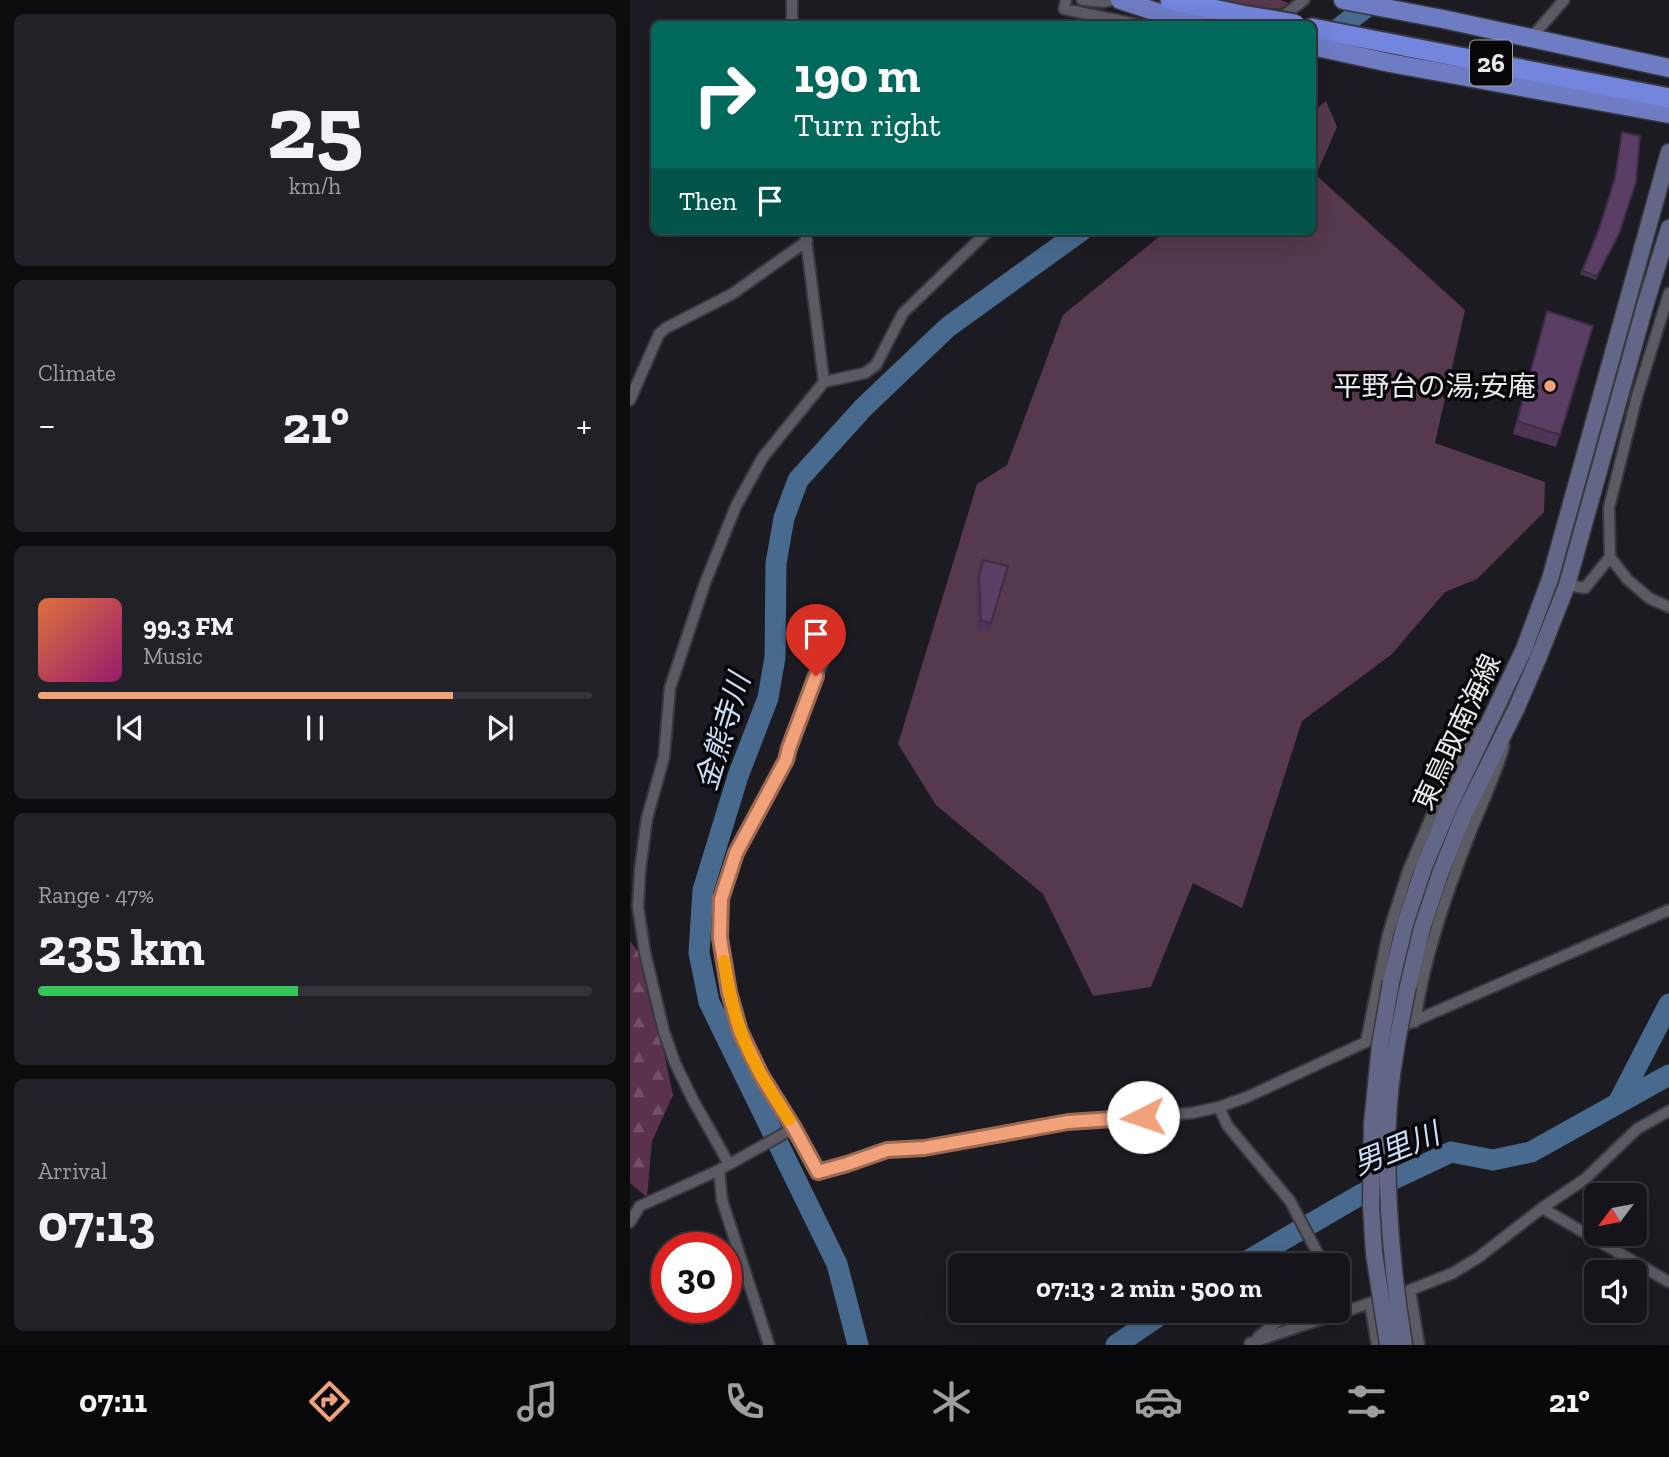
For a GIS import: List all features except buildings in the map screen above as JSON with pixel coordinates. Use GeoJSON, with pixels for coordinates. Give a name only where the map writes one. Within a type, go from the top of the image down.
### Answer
{"type":"FeatureCollection","features":[{"type":"Feature","properties":{"kind":"highway"},"geometry":{"type":"LineString","coordinates":[[1120,0],[1190,21]]}},
{"type":"Feature","properties":{"kind":"highway","name":"26"},"geometry":{"type":"LineString","coordinates":[[1343,0],[1669,68]]}},
{"type":"Feature","properties":{"kind":"highway"},"geometry":{"type":"LineString","coordinates":[[1175,1],[1277,21]]}},
{"type":"Feature","properties":{"kind":"highway","name":"26"},"geometry":{"type":"LineString","coordinates":[[1316,29],[1669,98]]}},
{"type":"Feature","properties":{"kind":"highway","name":"26"},"geometry":{"type":"LineString","coordinates":[[1316,47],[1669,114]]}},
{"type":"Feature","properties":{"kind":"main road","name":"東鳥取南海線"},"geometry":{"type":"LineString","coordinates":[[1388,1345],[1374,1253],[1371,1205],[1372,1124],[1391,982],[1405,923],[1424,867],[1449,807],[1524,649],[1550,579],[1669,152]]}},
{"type":"Feature","properties":{"kind":"main road","name":"東鳥取南海線"},"geometry":{"type":"LineString","coordinates":[[1404,1345],[1391,1250],[1388,1118],[1396,1050],[1408,986],[1422,928],[1440,874],[1464,814],[1517,707],[1567,585],[1669,228]]}},
{"type":"Feature","properties":{"kind":"street"},"geometry":{"type":"LineString","coordinates":[[792,0],[792,21]]}},
{"type":"Feature","properties":{"kind":"street"},"geometry":{"type":"LineString","coordinates":[[1066,0],[1064,9],[1122,21]]}},
{"type":"Feature","properties":{"kind":"street"},"geometry":{"type":"LineString","coordinates":[[1082,0],[1112,0]]}},
{"type":"Feature","properties":{"kind":"street"},"geometry":{"type":"LineString","coordinates":[[1276,21],[1304,0]]}},
{"type":"Feature","properties":{"kind":"street"},"geometry":{"type":"LineString","coordinates":[[1530,39],[1564,0]]}},
{"type":"Feature","properties":{"kind":"street"},"geometry":{"type":"LineString","coordinates":[[769,1345],[722,1200],[727,1166],[675,1063],[664,1032],[645,953],[638,907],[647,818],[664,757],[670,688],[705,583],[736,506],[763,457],[824,382],[865,373],[876,365],[903,313],[984,235]]}},
{"type":"Feature","properties":{"kind":"street"},"geometry":{"type":"LineString","coordinates":[[806,236],[824,382]]}},
{"type":"Feature","properties":{"kind":"street"},"geometry":{"type":"LineString","coordinates":[[630,400],[659,334],[732,294],[806,236]]}},
{"type":"Feature","properties":{"kind":"street"},"geometry":{"type":"LineString","coordinates":[[1669,293],[1637,396],[1609,508],[1610,556],[1627,579],[1649,598],[1669,607]]}},
{"type":"Feature","properties":{"kind":"street"},"geometry":{"type":"LineString","coordinates":[[1567,585],[1585,588],[1610,556]]}},
{"type":"Feature","properties":{"kind":"street"},"geometry":{"type":"LineString","coordinates":[[822,664],[786,760],[736,853],[721,899],[720,938],[729,992],[740,1031],[791,1130],[818,1172],[887,1150],[924,1148],[1068,1122],[1192,1113],[1219,1107],[1669,910]]}},
{"type":"Feature","properties":{"kind":"street"},"geometry":{"type":"LineString","coordinates":[[1415,1022],[1436,928],[1498,765],[1517,707]]}},
{"type":"Feature","properties":{"kind":"street"},"geometry":{"type":"LineString","coordinates":[[1366,1042],[1388,934],[1408,871],[1464,746],[1493,716]]}},
{"type":"Feature","properties":{"kind":"street"},"geometry":{"type":"LineString","coordinates":[[630,895],[638,907]]}},
{"type":"Feature","properties":{"kind":"street"},"geometry":{"type":"LineString","coordinates":[[1219,1107],[1227,1125],[1290,1200],[1318,1253]]}},
{"type":"Feature","properties":{"kind":"street"},"geometry":{"type":"LineString","coordinates":[[1248,1344],[1453,1273],[1585,1180],[1637,1129],[1669,1111]]}},
{"type":"Feature","properties":{"kind":"street"},"geometry":{"type":"LineString","coordinates":[[630,1222],[640,1206],[727,1166],[791,1130]]}},
{"type":"Feature","properties":{"kind":"street"},"geometry":{"type":"LineString","coordinates":[[1542,1208],[1669,1282]]}},
{"type":"Feature","properties":{"kind":"street"},"geometry":{"type":"LineString","coordinates":[[1410,1290],[1419,1345]]}},
{"type":"Feature","properties":{"kind":"street"},"geometry":{"type":"LineString","coordinates":[[1370,1303],[1377,1345]]}},
{"type":"Feature","properties":{"kind":"street"},"geometry":{"type":"LineString","coordinates":[[1248,1344],[1275,1323]]}},
{"type":"Feature","properties":{"kind":"shaded area"},"geometry":{"type":"Polygon","coordinates":[[[1219,0],[1280,0],[1289,3],[1280,9],[1219,0]]]}},
{"type":"Feature","properties":{"kind":"shaded area"},"geometry":{"type":"Polygon","coordinates":[[[1326,101],[1337,127],[1316,175],[1316,109],[1326,101]]]}},
{"type":"Feature","properties":{"kind":"shaded area"},"geometry":{"type":"Polygon","coordinates":[[[1316,175],[1465,310],[1435,443],[1545,482],[1544,512],[1477,579],[1445,592],[1392,654],[1302,721],[1242,908],[1193,883],[1151,987],[1093,996],[1043,894],[936,805],[898,744],[977,484],[1007,465],[1063,315],[1161,235],[1316,235],[1316,175]]]}},
{"type":"Feature","properties":{"kind":"green space"},"geometry":{"type":"Polygon","coordinates":[[[630,941],[639,953],[673,1095],[652,1141],[647,1197],[630,1183],[630,941]]]}},
{"type":"Feature","properties":{"kind":"waterway","name":"金熊寺川"},"geometry":{"type":"LineString","coordinates":[[1322,41],[1376,0]]}},
{"type":"Feature","properties":{"kind":"waterway","name":"金熊寺川"},"geometry":{"type":"LineString","coordinates":[[858,1345],[837,1264],[709,1002],[699,953],[703,890],[738,776],[768,698],[775,657],[776,563],[784,518],[798,480],[863,408],[948,327],[1075,235]]}},
{"type":"Feature","properties":{"kind":"waterway"},"geometry":{"type":"LineString","coordinates":[[1619,1101],[1669,1004]]}},
{"type":"Feature","properties":{"kind":"waterway","name":"男里川"},"geometry":{"type":"LineString","coordinates":[[1261,1253],[1360,1195],[1451,1152],[1493,1160],[1531,1152],[1669,1075]]}},
{"type":"Feature","properties":{"kind":"waterway","name":"男里川"},"geometry":{"type":"LineString","coordinates":[[1116,1345],[1148,1323]]}},
{"type":"Feature","properties":{"kind":"slow traffic"},"geometry":{"type":"LineString","coordinates":[[724,961],[740,1031],[761,1075],[789,1120]]}},
{"type":"Feature","properties":{"kind":"place","name":"平野台の湯;安庵"},"geometry":{"type":"Point","coordinates":[1550,386]}},
{"type":"Feature","properties":{"kind":"route"},"geometry":{"type":"LineString","coordinates":[[816,676],[786,760],[736,853],[721,899],[720,938],[729,992],[740,1031],[761,1075],[818,1172],[887,1150],[924,1148],[1068,1122],[1143,1117]]}}]}
